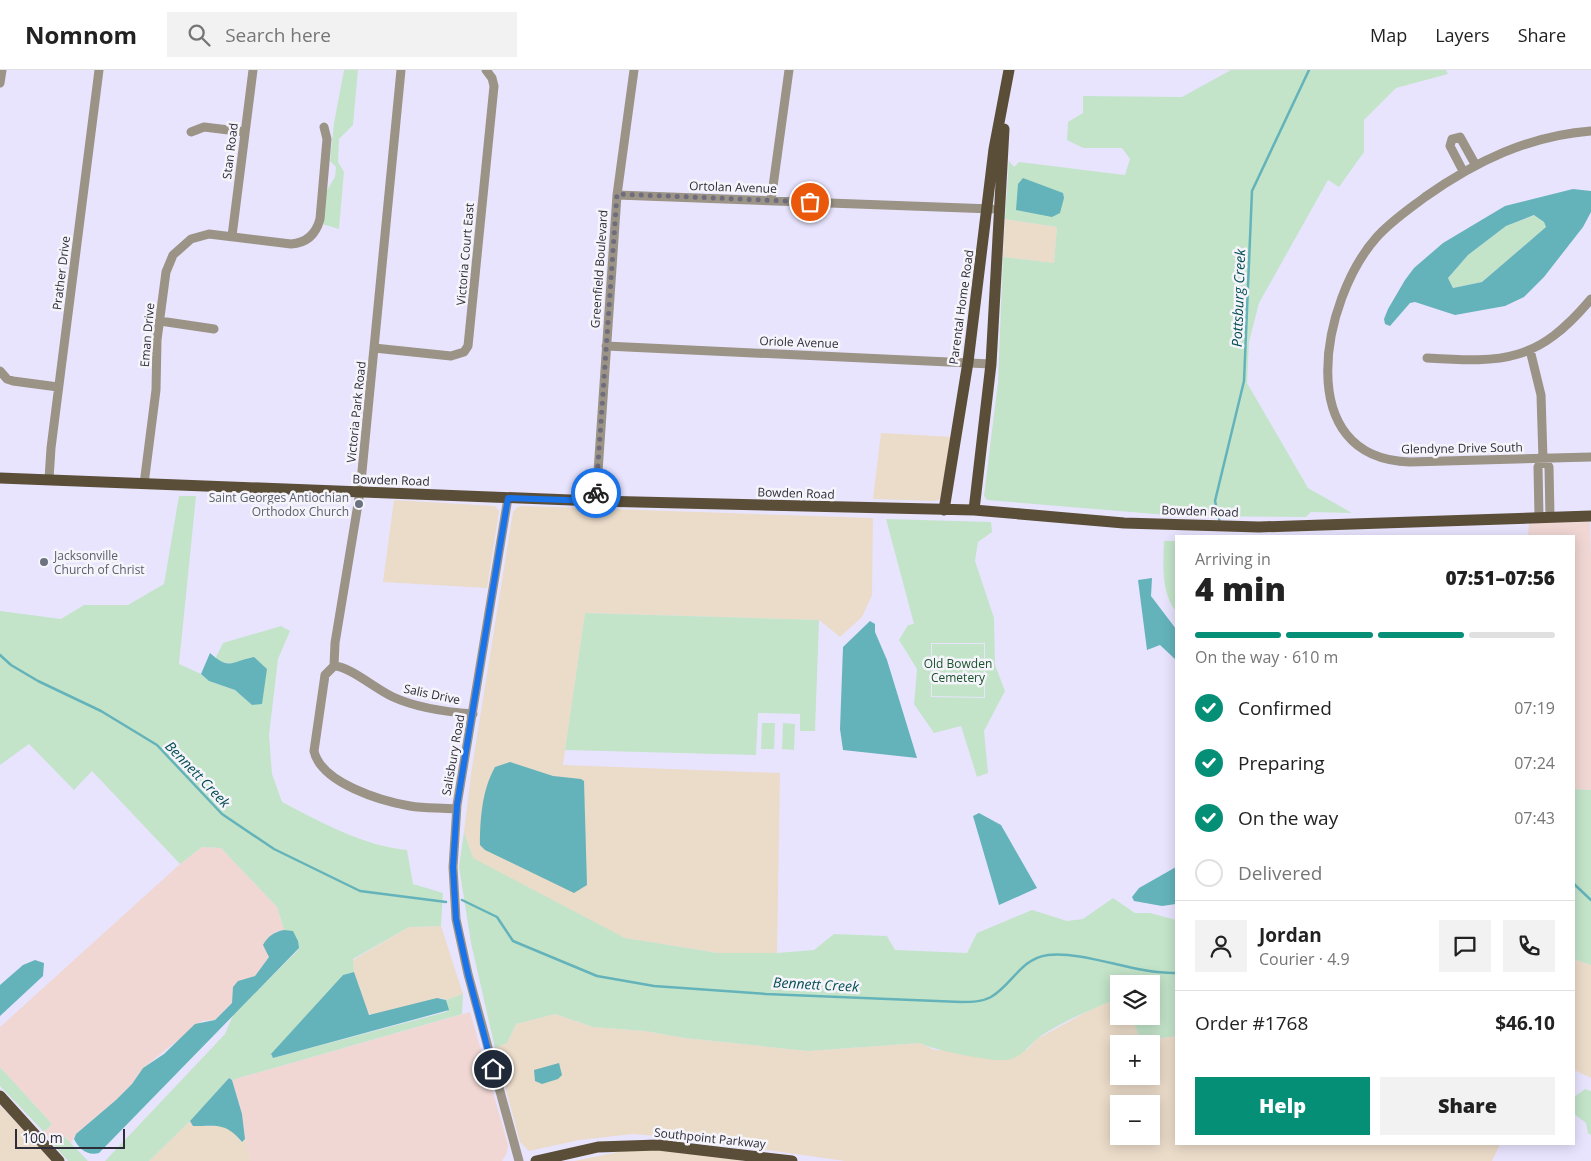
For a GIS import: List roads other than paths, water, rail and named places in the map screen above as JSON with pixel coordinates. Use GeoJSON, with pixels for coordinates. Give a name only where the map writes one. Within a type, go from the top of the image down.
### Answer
{"type":"FeatureCollection","features":[{"type":"Feature","properties":{"kind":"main road","name":"Parental Home Road"},"geometry":{"type":"LineString","coordinates":[[974,510],[991,364],[996,242],[993,210],[994,149],[1004,109],[1009,70]]}},
{"type":"Feature","properties":{"kind":"main road","name":"Parental Home Road"},"geometry":{"type":"LineString","coordinates":[[944,510],[968,362],[984,241],[993,210]]}},
{"type":"Feature","properties":{"kind":"main road","name":"Bowden Road"},"geometry":{"type":"LineString","coordinates":[[0,478],[596,501],[974,510],[1166,524],[1259,527],[1591,516]]}},
{"type":"Feature","properties":{"kind":"main road"},"geometry":{"type":"LineString","coordinates":[[0,1096],[59,1161]]}},
{"type":"Feature","properties":{"kind":"main road","name":"Southpoint Parkway"},"geometry":{"type":"LineString","coordinates":[[536,1161],[598,1147],[658,1144],[792,1161]]}},
{"type":"Feature","properties":{"kind":"street"},"geometry":{"type":"LineString","coordinates":[[0,83],[2,70]]}},
{"type":"Feature","properties":{"kind":"street","name":"Prather Drive"},"geometry":{"type":"LineString","coordinates":[[49,479],[58,387],[100,70]]}},
{"type":"Feature","properties":{"kind":"street","name":"Stan Road"},"geometry":{"type":"LineString","coordinates":[[232,236],[253,70]]}},
{"type":"Feature","properties":{"kind":"street","name":"Victoria Park Road"},"geometry":{"type":"LineString","coordinates":[[401,70],[360,492],[335,644],[334,666],[325,675],[314,751],[316,759],[322,768],[359,791],[410,806],[456,809]]}},
{"type":"Feature","properties":{"kind":"street","name":"Victoria Court East"},"geometry":{"type":"LineString","coordinates":[[374,348],[451,356],[464,352],[468,346],[494,86],[492,78],[486,70]]}},
{"type":"Feature","properties":{"kind":"street","name":"Greenfield Boulevard"},"geometry":{"type":"LineString","coordinates":[[596,501],[617,194],[634,70]]}},
{"type":"Feature","properties":{"kind":"street"},"geometry":{"type":"LineString","coordinates":[[771,201],[789,70]]}},
{"type":"Feature","properties":{"kind":"street"},"geometry":{"type":"LineString","coordinates":[[191,132],[204,127],[245,132]]}},
{"type":"Feature","properties":{"kind":"street","name":"Eman Drive"},"geometry":{"type":"LineString","coordinates":[[144,484],[156,390],[156,351],[166,272],[178,249],[200,236],[232,236],[291,244],[306,241],[316,231],[320,219],[327,139],[324,127]]}},
{"type":"Feature","properties":{"kind":"street"},"geometry":{"type":"LineString","coordinates":[[1475,164],[1464,141],[1460,137],[1452,139],[1450,146],[1463,171],[1521,144],[1556,135],[1591,131]]}},
{"type":"Feature","properties":{"kind":"street","name":"Glendyne Drive South"},"geometry":{"type":"LineString","coordinates":[[1463,171],[1399,216],[1384,230],[1356,265],[1342,295],[1332,326],[1328,386],[1333,409],[1344,431],[1368,452],[1397,462],[1591,457]]}},
{"type":"Feature","properties":{"kind":"street","name":"Ortolan Avenue"},"geometry":{"type":"LineString","coordinates":[[617,194],[993,210]]}},
{"type":"Feature","properties":{"kind":"street"},"geometry":{"type":"LineString","coordinates":[[984,241],[996,242]]}},
{"type":"Feature","properties":{"kind":"street"},"geometry":{"type":"LineString","coordinates":[[1427,358],[1500,360],[1530,350],[1561,331],[1591,299]]}},
{"type":"Feature","properties":{"kind":"street"},"geometry":{"type":"LineString","coordinates":[[160,321],[214,329]]}},
{"type":"Feature","properties":{"kind":"street","name":"Oriole Avenue"},"geometry":{"type":"LineString","coordinates":[[606,346],[991,364]]}},
{"type":"Feature","properties":{"kind":"street"},"geometry":{"type":"LineString","coordinates":[[1530,350],[1541,394],[1543,459],[1538,467],[1545,517]]}},
{"type":"Feature","properties":{"kind":"street"},"geometry":{"type":"LineString","coordinates":[[0,372],[7,379],[13,381],[58,387]]}},
{"type":"Feature","properties":{"kind":"street","name":"Salisbury Road"},"geometry":{"type":"LineString","coordinates":[[508,498],[456,809],[453,867],[456,919],[479,1019],[519,1161]]}},
{"type":"Feature","properties":{"kind":"street","name":"Salis Drive"},"geometry":{"type":"LineString","coordinates":[[334,666],[347,669],[370,685],[403,701],[447,711],[473,714]]}},
{"type":"Feature","properties":{"kind":"waterway","name":"Pottsburg Creek"},"geometry":{"type":"LineString","coordinates":[[1220,523],[1215,501],[1244,381],[1252,191],[1309,70]]}},
{"type":"Feature","properties":{"kind":"waterway","name":"Bennett Creek"},"geometry":{"type":"LineString","coordinates":[[0,655],[11,665],[38,681],[101,711],[157,745],[222,814],[274,849],[360,891],[446,902]]}},
{"type":"Feature","properties":{"kind":"waterway","name":"Pottsburg Creek"},"geometry":{"type":"LineString","coordinates":[[1575,885],[1591,900]]}},
{"type":"Feature","properties":{"kind":"waterway","name":"Bennett Creek"},"geometry":{"type":"LineString","coordinates":[[462,900],[497,917],[513,941],[597,976],[654,986],[766,994],[969,1002],[988,999],[999,992],[1030,961],[1048,955],[1078,956],[1144,970],[1175,973]]}},
{"type":"Feature","properties":{"kind":"place","name":"Saint Georges Antiochian Orthodox Church"},"geometry":{"type":"Point","coordinates":[359,504]}},
{"type":"Feature","properties":{"kind":"place","name":"Jacksonville Church of Christ"},"geometry":{"type":"Point","coordinates":[44,562]}},
{"type":"Feature","properties":{"kind":"park label","name":"Old Bowden Cemetery"},"geometry":{"type":"Point","coordinates":[958,670]}}]}
